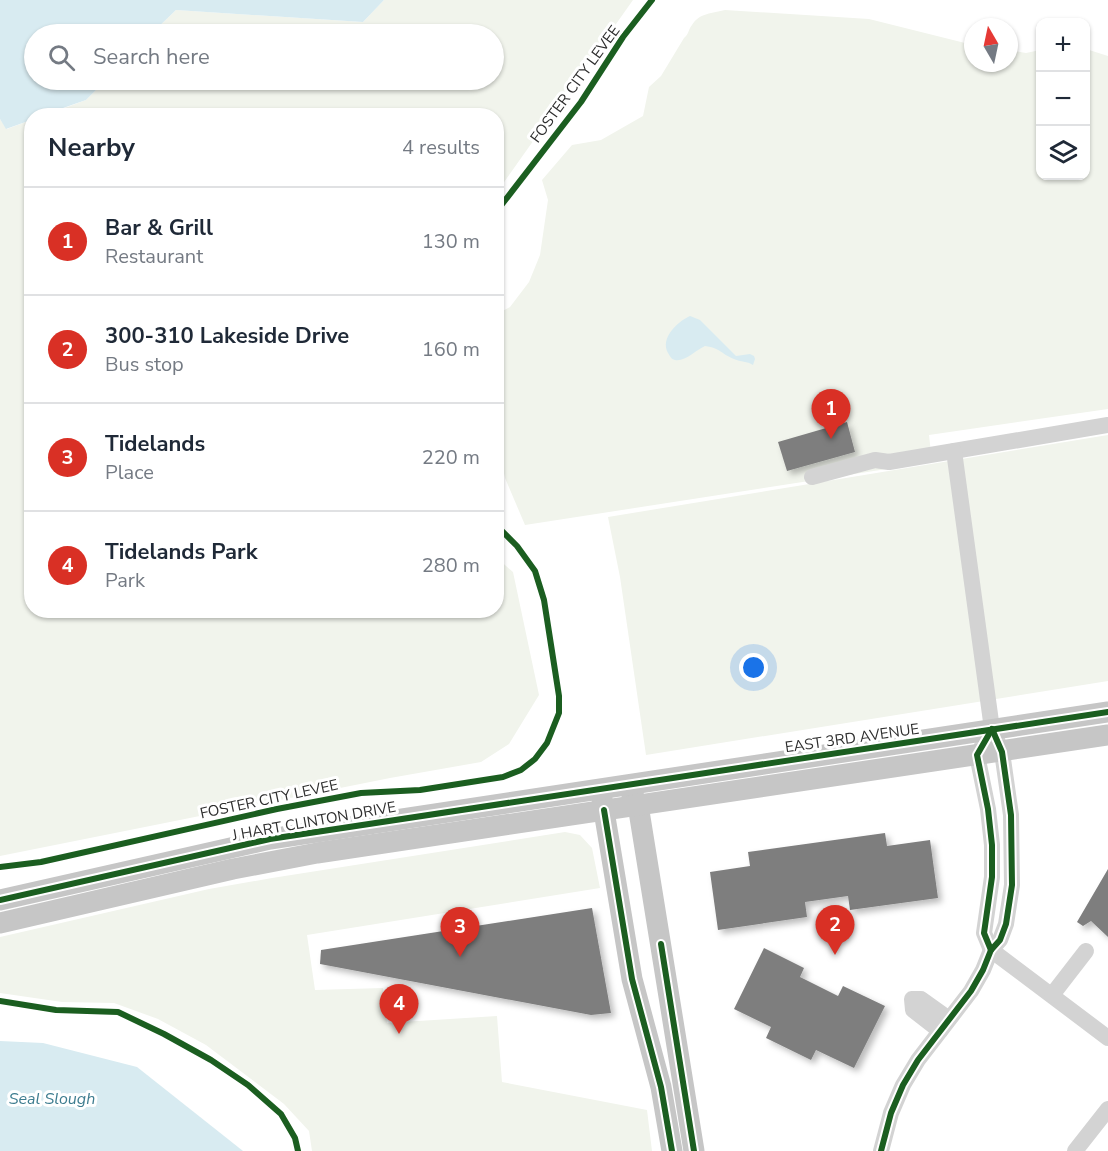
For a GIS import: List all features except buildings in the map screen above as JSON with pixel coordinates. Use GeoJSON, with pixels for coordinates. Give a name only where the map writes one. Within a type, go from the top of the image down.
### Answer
{"type":"FeatureCollection","features":[{"type":"Feature","properties":{"kind":"main road","name":"EAST 3RD AVENUE"},"geometry":{"type":"LineString","coordinates":[[600,788],[1108,712]]}},
{"type":"Feature","properties":{"kind":"main road"},"geometry":{"type":"LineString","coordinates":[[0,923],[274,861],[1108,735]]}},
{"type":"Feature","properties":{"kind":"main road"},"geometry":{"type":"LineString","coordinates":[[627,784],[638,805],[694,1151]]}},
{"type":"Feature","properties":{"kind":"main road"},"geometry":{"type":"LineString","coordinates":[[600,788],[632,979],[661,1087],[672,1151]]}},
{"type":"Feature","properties":{"kind":"main road","name":"J HART CLINTON DRIVE"},"geometry":{"type":"LineString","coordinates":[[0,900],[270,838],[600,788]]}},
{"type":"Feature","properties":{"kind":"street"},"geometry":{"type":"LineString","coordinates":[[812,477],[875,460],[889,462],[1108,425]]}},
{"type":"Feature","properties":{"kind":"street"},"geometry":{"type":"LineString","coordinates":[[881,1151],[891,1113],[903,1085],[918,1060],[971,991],[991,950],[1000,940],[1006,924],[1012,885],[1011,815],[1002,752],[992,729],[954,451]]}},
{"type":"Feature","properties":{"kind":"street"},"geometry":{"type":"LineString","coordinates":[[992,729],[977,755],[988,810],[992,845],[992,877],[984,933],[991,950],[1108,1038]]}},
{"type":"Feature","properties":{"kind":"street"},"geometry":{"type":"LineString","coordinates":[[1052,995],[1086,951]]}},
{"type":"Feature","properties":{"kind":"street"},"geometry":{"type":"LineString","coordinates":[[1075,1151],[1108,1109]]}},
{"type":"Feature","properties":{"kind":"shaded area"},"geometry":{"type":"Polygon","coordinates":[[[384,0],[633,0],[504,182],[504,108],[64,108],[86,100],[96,90],[504,90],[504,24],[161,24],[176,10],[363,22],[384,0]]]}},
{"type":"Feature","properties":{"kind":"shaded area"},"geometry":{"type":"Polygon","coordinates":[[[725,10],[869,19],[964,43],[964,72],[1018,72],[1018,52],[1036,51],[1036,180],[1090,180],[1090,50],[1108,56],[1108,409],[929,435],[932,462],[525,525],[504,473],[504,310],[510,307],[529,282],[540,255],[548,200],[542,180],[572,145],[601,140],[643,116],[649,87],[661,76],[698,18],[725,10]]]}},
{"type":"Feature","properties":{"kind":"shaded area"},"geometry":{"type":"Polygon","coordinates":[[[0,119],[7,129],[24,123],[24,618],[504,618],[504,564],[513,572],[539,695],[509,744],[481,762],[0,856],[0,119]]]}},
{"type":"Feature","properties":{"kind":"shaded area"},"geometry":{"type":"Polygon","coordinates":[[[1108,435],[1108,681],[646,755],[620,577],[608,517],[1108,435]]]}},
{"type":"Feature","properties":{"kind":"shaded area"},"geometry":{"type":"Polygon","coordinates":[[[565,832],[580,835],[592,848],[600,888],[307,935],[315,990],[383,988],[387,1023],[497,1016],[502,1082],[647,1110],[652,1151],[312,1151],[309,1131],[284,1104],[206,1045],[158,1019],[114,1003],[62,1002],[0,993],[0,937],[209,889],[565,832]]]}},
{"type":"Feature","properties":{"kind":"water"},"geometry":{"type":"Polygon","coordinates":[[[0,0],[384,0],[363,22],[176,10],[161,24],[24,24],[24,90],[96,90],[86,100],[63,108],[24,108],[24,123],[6,129],[0,119],[0,0]]]}},
{"type":"Feature","properties":{"kind":"water"},"geometry":{"type":"Polygon","coordinates":[[[690,316],[700,320],[736,356],[750,354],[754,356],[753,365],[705,346],[683,359],[672,359],[666,347],[668,336],[675,326],[690,316]]]}},
{"type":"Feature","properties":{"kind":"water","name":"Seal Slough"},"geometry":{"type":"Polygon","coordinates":[[[0,1041],[43,1043],[137,1067],[243,1151],[0,1151],[0,1041]]]}},
{"type":"Feature","properties":{"kind":"cycle path","name":"FOSTER CITY LEVEE"},"geometry":{"type":"LineString","coordinates":[[504,202],[581,102],[623,37],[652,0]]}},
{"type":"Feature","properties":{"kind":"cycle path","name":"FOSTER CITY LEVEE"},"geometry":{"type":"LineString","coordinates":[[0,867],[41,862],[277,809],[361,793],[420,790],[503,777],[521,770],[535,759],[547,743],[559,713],[559,696],[544,600],[535,571],[517,546],[504,533]]}},
{"type":"Feature","properties":{"kind":"cycle path"},"geometry":{"type":"LineString","coordinates":[[0,900],[270,839],[1108,712]]}},
{"type":"Feature","properties":{"kind":"cycle path"},"geometry":{"type":"LineString","coordinates":[[991,950],[984,933],[992,877],[992,845],[988,809],[977,755],[992,729]]}},
{"type":"Feature","properties":{"kind":"cycle path"},"geometry":{"type":"LineString","coordinates":[[881,1151],[891,1113],[903,1085],[918,1060],[971,991],[991,950],[1000,940],[1006,924],[1012,885],[1011,815],[1002,752],[992,729]]}},
{"type":"Feature","properties":{"kind":"cycle path"},"geometry":{"type":"LineString","coordinates":[[604,810],[632,979],[661,1087],[672,1151]]}},
{"type":"Feature","properties":{"kind":"cycle path"},"geometry":{"type":"LineString","coordinates":[[661,944],[694,1151]]}},
{"type":"Feature","properties":{"kind":"cycle path"},"geometry":{"type":"LineString","coordinates":[[0,1001],[56,1010],[118,1012],[164,1034],[211,1060],[248,1085],[281,1114],[295,1138],[298,1151]]}},
{"type":"Feature","properties":{"kind":"place","name":"Bar & Grill"},"geometry":{"type":"Point","coordinates":[831,439]}},
{"type":"Feature","properties":{"kind":"place","name":"300-310 Lakeside Drive"},"geometry":{"type":"Point","coordinates":[835,955]}},
{"type":"Feature","properties":{"kind":"place","name":"Tidelands"},"geometry":{"type":"Point","coordinates":[460,957]}},
{"type":"Feature","properties":{"kind":"place","name":"Tidelands Park"},"geometry":{"type":"Point","coordinates":[399,1034]}}]}
